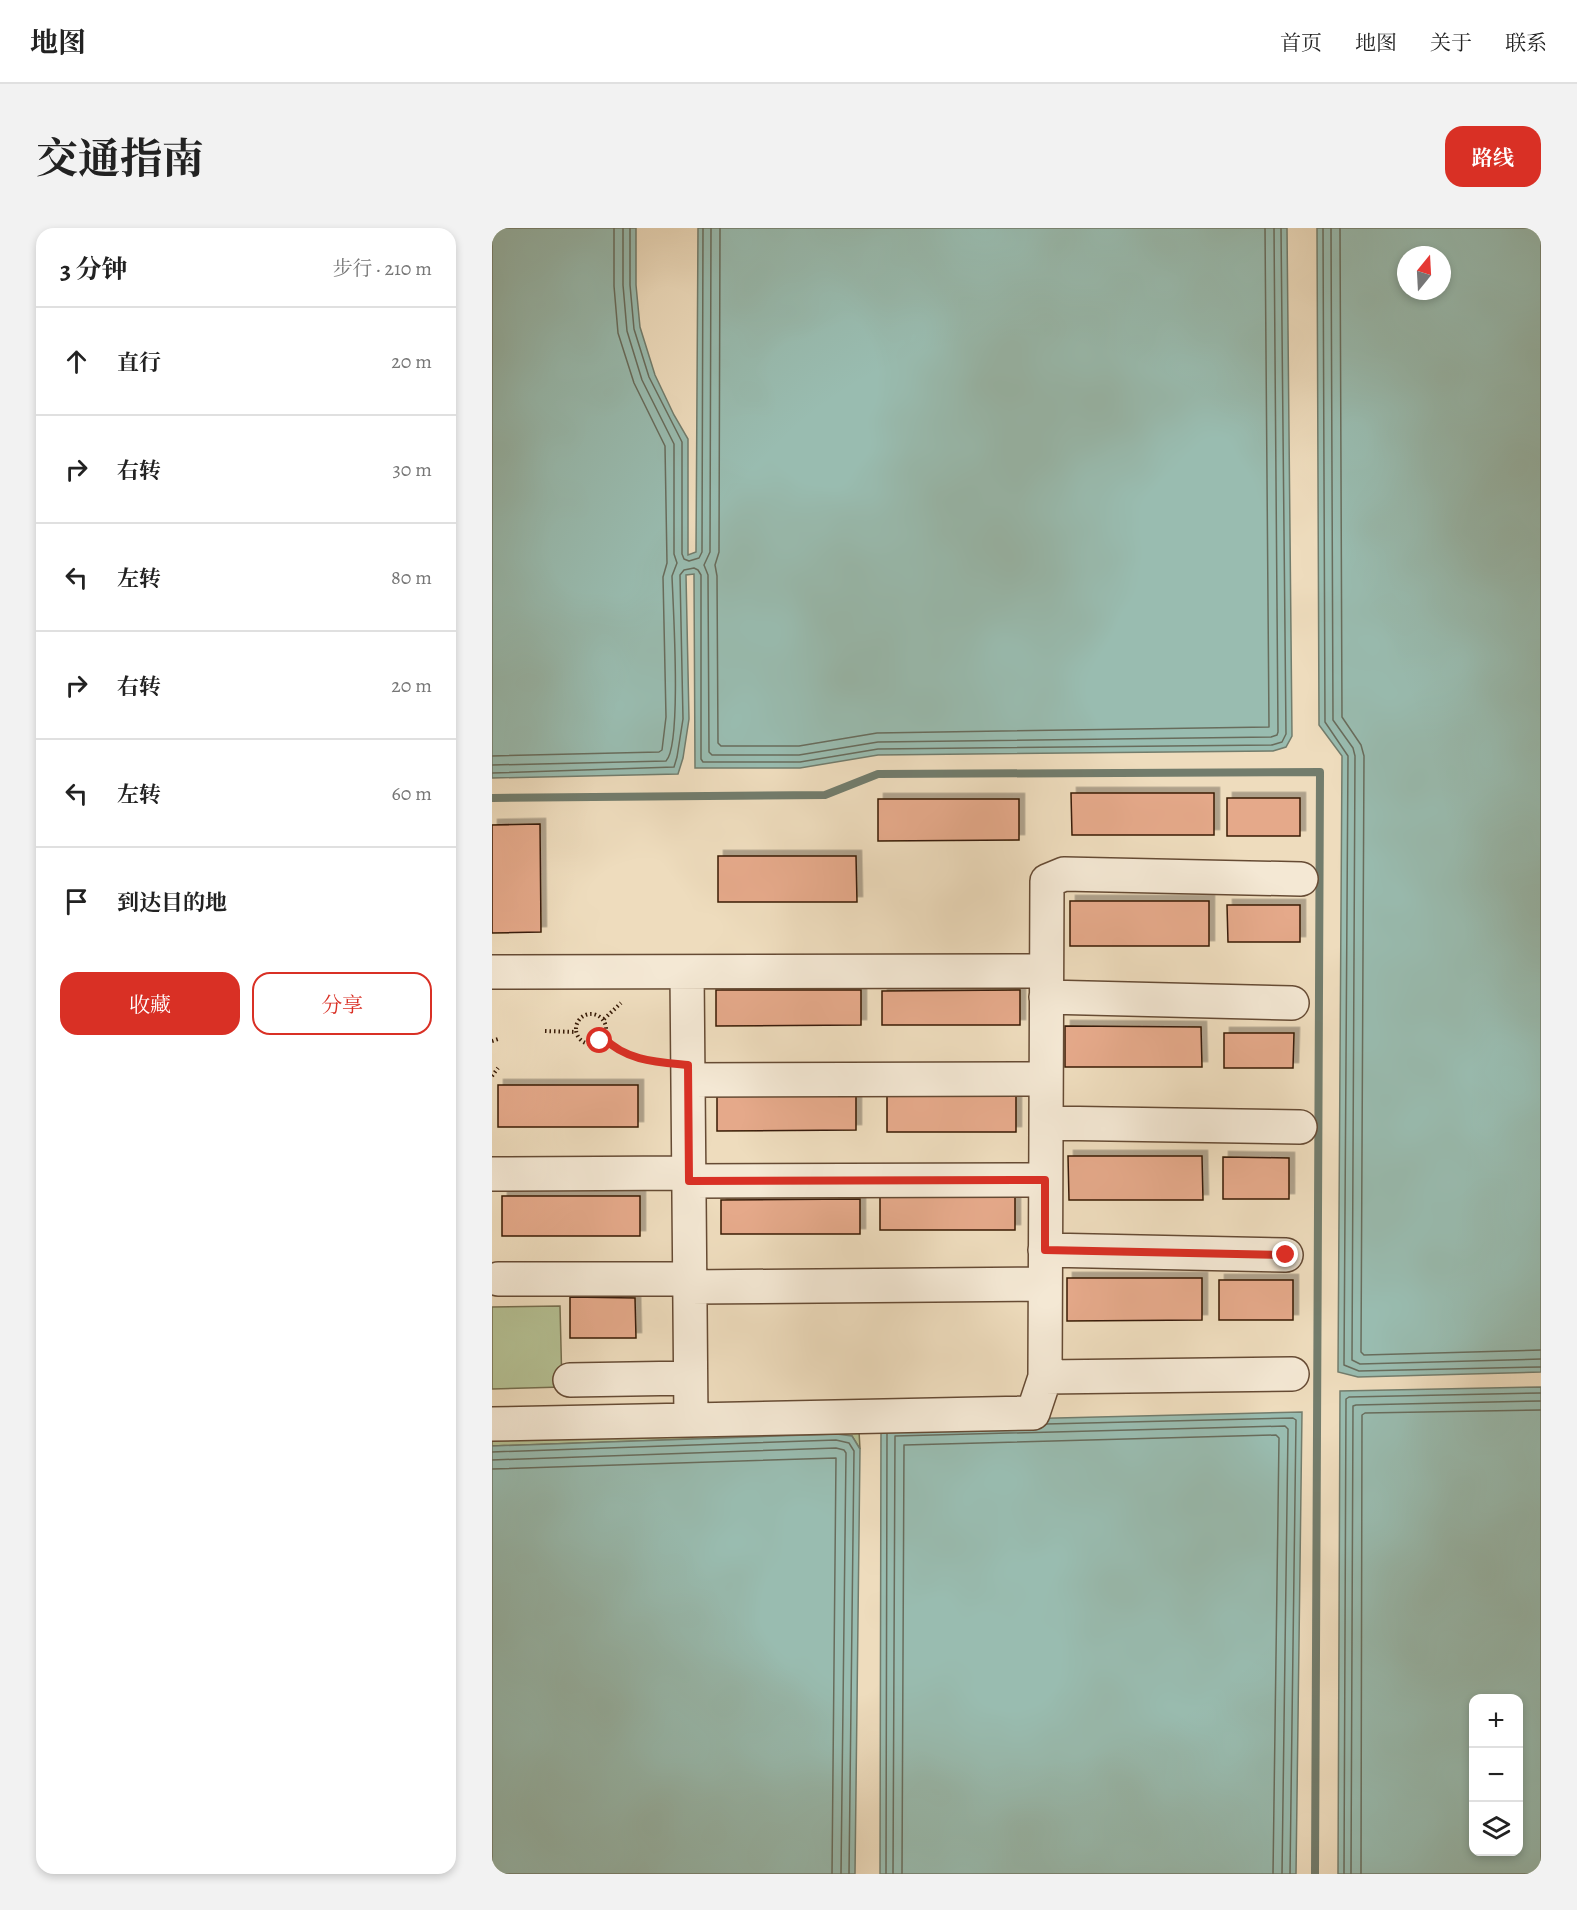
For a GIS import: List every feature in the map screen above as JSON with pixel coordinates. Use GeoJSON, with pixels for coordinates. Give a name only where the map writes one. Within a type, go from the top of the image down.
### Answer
{"type":"FeatureCollection","features":[{"type":"Feature","properties":{"kind":"street"},"geometry":{"type":"LineString","coordinates":[[492,1424],[1033,1413],[1045,1377],[1047,880],[1064,874],[1301,879]]}},
{"type":"Feature","properties":{"kind":"street"},"geometry":{"type":"LineString","coordinates":[[492,972],[687,972],[1046,984],[1292,1003]]}},
{"type":"Feature","properties":{"kind":"street"},"geometry":{"type":"LineString","coordinates":[[687,972],[691,1420]]}},
{"type":"Feature","properties":{"kind":"street"},"geometry":{"type":"LineString","coordinates":[[688,1072],[1046,1079]]}},
{"type":"Feature","properties":{"kind":"street"},"geometry":{"type":"LineString","coordinates":[[1046,1123],[1300,1127]]}},
{"type":"Feature","properties":{"kind":"street"},"geometry":{"type":"LineString","coordinates":[[492,1174],[1045,1180]]}},
{"type":"Feature","properties":{"kind":"street"},"geometry":{"type":"LineString","coordinates":[[1045,1250],[1286,1255]]}},
{"type":"Feature","properties":{"kind":"street"},"geometry":{"type":"LineString","coordinates":[[498,1279],[690,1283],[1045,1284]]}},
{"type":"Feature","properties":{"kind":"street"},"geometry":{"type":"LineString","coordinates":[[1045,1377],[1292,1374]]}},
{"type":"Feature","properties":{"kind":"street"},"geometry":{"type":"LineString","coordinates":[[570,1380],[690,1378]]}},
{"type":"Feature","properties":{"kind":"path"},"geometry":{"type":"LineString","coordinates":[[595,1014],[604,1019],[607,1028],[604,1038],[590,1044],[581,1040],[576,1032],[580,1018],[595,1014]]}},
{"type":"Feature","properties":{"kind":"path"},"geometry":{"type":"LineString","coordinates":[[545,1031],[576,1032]]}},
{"type":"Feature","properties":{"kind":"path"},"geometry":{"type":"LineString","coordinates":[[604,1038],[620,1051],[688,1072]]}},
{"type":"Feature","properties":{"kind":"path"},"geometry":{"type":"LineString","coordinates":[[492,1041],[498,1039]]}},
{"type":"Feature","properties":{"kind":"path"},"geometry":{"type":"LineString","coordinates":[[492,1076],[498,1068]]}},
{"type":"Feature","properties":{"kind":"green space"},"geometry":{"type":"Polygon","coordinates":[[[560,1306],[562,1387],[492,1389],[492,1307],[560,1306]]]}},
{"type":"Feature","properties":{"kind":"green space"},"geometry":{"type":"Polygon","coordinates":[[[859,1431],[860,1449],[852,1436],[837,1434],[492,1446],[492,1437],[859,1431]]]}},
{"type":"Feature","properties":{"kind":"water"},"geometry":{"type":"Polygon","coordinates":[[[492,228],[636,228],[636,285],[640,327],[655,375],[688,439],[688,555],[696,552],[698,228],[1287,228],[1292,736],[1286,747],[1273,751],[878,755],[800,768],[695,768],[694,574],[686,575],[689,719],[678,774],[492,778],[492,228]]]}},
{"type":"Feature","properties":{"kind":"water"},"geometry":{"type":"Polygon","coordinates":[[[1317,228],[1541,228],[1541,1372],[1358,1377],[1338,1372],[1342,756],[1319,725],[1317,228]]]}},
{"type":"Feature","properties":{"kind":"water"},"geometry":{"type":"Polygon","coordinates":[[[1541,1387],[1541,1874],[1338,1874],[1340,1391],[1541,1387]]]}},
{"type":"Feature","properties":{"kind":"water"},"geometry":{"type":"Polygon","coordinates":[[[1302,1412],[1296,1874],[880,1874],[881,1426],[887,1422],[1302,1412]]]}},
{"type":"Feature","properties":{"kind":"water"},"geometry":{"type":"Polygon","coordinates":[[[837,1434],[852,1436],[860,1449],[855,1874],[492,1874],[492,1446],[837,1434]]]}},
{"type":"Feature","properties":{"kind":"building"},"geometry":{"type":"Polygon","coordinates":[[[1071,793],[1214,793],[1214,835],[1072,835],[1071,793]]]}},
{"type":"Feature","properties":{"kind":"building"},"geometry":{"type":"Polygon","coordinates":[[[1227,798],[1300,798],[1300,836],[1227,836],[1227,798]]]}},
{"type":"Feature","properties":{"kind":"building"},"geometry":{"type":"Polygon","coordinates":[[[878,799],[1019,799],[1019,840],[878,841],[878,799]]]}},
{"type":"Feature","properties":{"kind":"building"},"geometry":{"type":"Polygon","coordinates":[[[540,824],[541,932],[492,933],[492,825],[540,824]]]}},
{"type":"Feature","properties":{"kind":"building"},"geometry":{"type":"Polygon","coordinates":[[[718,856],[856,856],[857,902],[718,902],[718,856]]]}},
{"type":"Feature","properties":{"kind":"building"},"geometry":{"type":"Polygon","coordinates":[[[1070,901],[1209,901],[1209,946],[1070,946],[1070,901]]]}},
{"type":"Feature","properties":{"kind":"building"},"geometry":{"type":"Polygon","coordinates":[[[1227,905],[1300,905],[1300,942],[1228,942],[1227,905]]]}},
{"type":"Feature","properties":{"kind":"building"},"geometry":{"type":"Polygon","coordinates":[[[716,990],[861,990],[861,1025],[716,1026],[716,990]]]}},
{"type":"Feature","properties":{"kind":"building"},"geometry":{"type":"Polygon","coordinates":[[[1020,990],[1020,1025],[882,1025],[882,991],[1020,990]]]}},
{"type":"Feature","properties":{"kind":"building"},"geometry":{"type":"Polygon","coordinates":[[[1065,1026],[1201,1027],[1202,1067],[1065,1067],[1065,1026]]]}},
{"type":"Feature","properties":{"kind":"building"},"geometry":{"type":"Polygon","coordinates":[[[1224,1033],[1294,1033],[1293,1068],[1224,1068],[1224,1033]]]}},
{"type":"Feature","properties":{"kind":"building"},"geometry":{"type":"Polygon","coordinates":[[[498,1085],[638,1085],[638,1127],[498,1127],[498,1085]]]}},
{"type":"Feature","properties":{"kind":"building"},"geometry":{"type":"Polygon","coordinates":[[[887,1094],[1016,1094],[1016,1132],[887,1132],[887,1094]]]}},
{"type":"Feature","properties":{"kind":"building"},"geometry":{"type":"Polygon","coordinates":[[[717,1095],[856,1095],[856,1130],[717,1131],[717,1095]]]}},
{"type":"Feature","properties":{"kind":"building"},"geometry":{"type":"Polygon","coordinates":[[[1068,1156],[1202,1156],[1203,1200],[1069,1200],[1068,1156]]]}},
{"type":"Feature","properties":{"kind":"building"},"geometry":{"type":"Polygon","coordinates":[[[1223,1157],[1289,1158],[1289,1199],[1223,1199],[1223,1157]]]}},
{"type":"Feature","properties":{"kind":"building"},"geometry":{"type":"Polygon","coordinates":[[[880,1194],[1015,1194],[1015,1230],[880,1230],[880,1194]]]}},
{"type":"Feature","properties":{"kind":"building"},"geometry":{"type":"Polygon","coordinates":[[[502,1196],[640,1196],[640,1236],[502,1236],[502,1196]]]}},
{"type":"Feature","properties":{"kind":"building"},"geometry":{"type":"Polygon","coordinates":[[[860,1199],[860,1234],[721,1234],[721,1200],[860,1199]]]}},
{"type":"Feature","properties":{"kind":"building"},"geometry":{"type":"Polygon","coordinates":[[[1067,1278],[1202,1278],[1202,1320],[1067,1321],[1067,1278]]]}},
{"type":"Feature","properties":{"kind":"building"},"geometry":{"type":"Polygon","coordinates":[[[1219,1280],[1293,1280],[1293,1320],[1219,1320],[1219,1280]]]}},
{"type":"Feature","properties":{"kind":"building"},"geometry":{"type":"Polygon","coordinates":[[[570,1297],[635,1298],[636,1338],[570,1338],[570,1297]]]}},
{"type":"Feature","properties":{"kind":"waterway"},"geometry":{"type":"LineString","coordinates":[[492,798],[825,795],[878,774],[1320,772],[1315,1874]]}},
{"type":"Feature","properties":{"kind":"route"},"geometry":{"type":"LineString","coordinates":[[600,1041],[604,1038],[620,1051],[644,1060],[688,1065],[689,1181],[1045,1180],[1045,1250],[1286,1255]]}}]}
